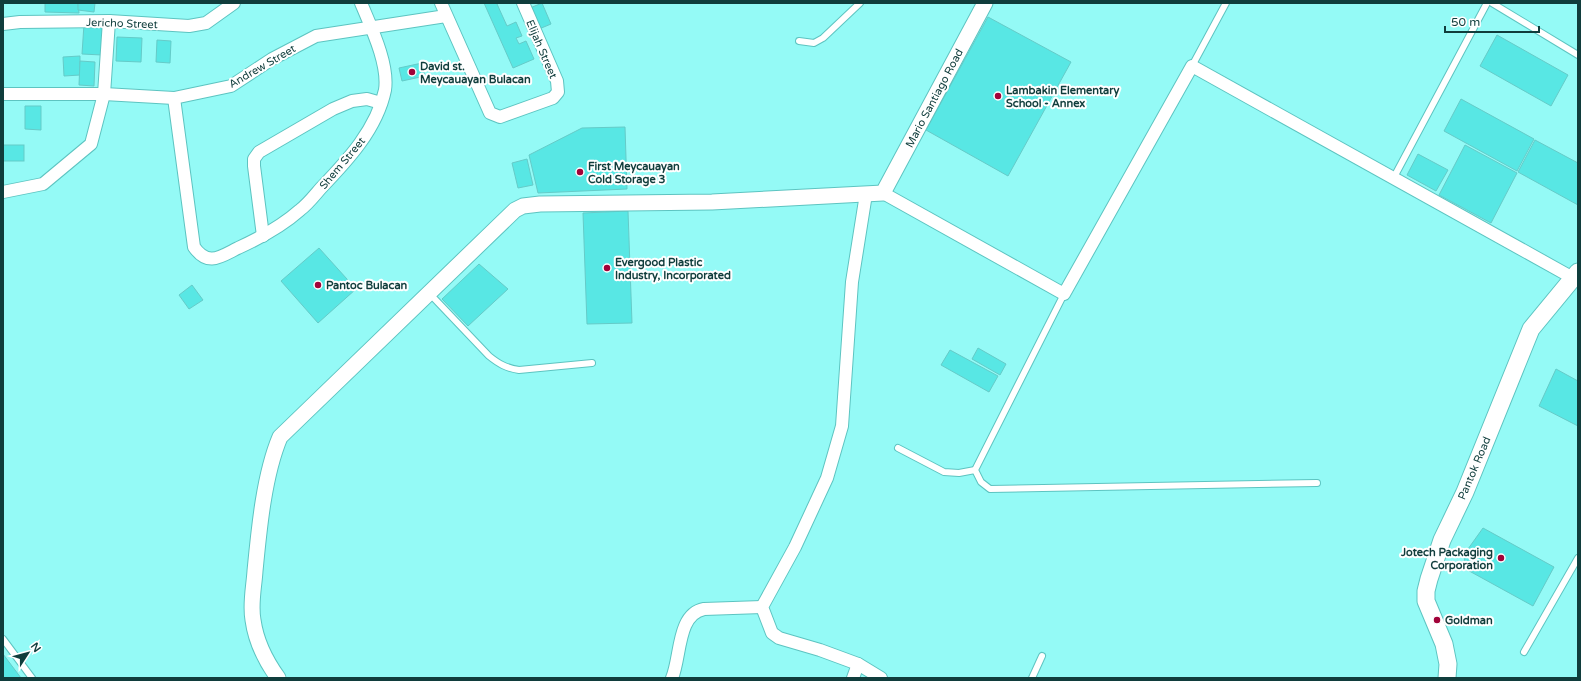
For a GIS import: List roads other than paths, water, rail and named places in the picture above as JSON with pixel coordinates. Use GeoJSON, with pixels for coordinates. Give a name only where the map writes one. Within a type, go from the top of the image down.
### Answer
{"type":"FeatureCollection","features":[{"type":"Feature","properties":{"kind":"main road","name":"Pantok Road"},"geometry":{"type":"LineString","coordinates":[[1447,678],[1448,664],[1444,644],[1426,601],[1426,590],[1429,579],[1442,540],[1468,484],[1531,329],[1576,277]]}},
{"type":"Feature","properties":{"kind":"street","name":"Jericho Street"},"geometry":{"type":"LineString","coordinates":[[3,24],[20,22],[109,21],[189,26],[206,23],[234,3]]}},
{"type":"Feature","properties":{"kind":"street","name":"Shem Street"},"geometry":{"type":"LineString","coordinates":[[174,98],[194,247],[200,255],[208,260],[219,257],[263,236],[301,210],[341,167],[361,142],[381,104],[385,89],[386,73],[361,3]]}},
{"type":"Feature","properties":{"kind":"street"},"geometry":{"type":"LineString","coordinates":[[441,3],[446,16]]}},
{"type":"Feature","properties":{"kind":"street","name":"Elijah Street"},"geometry":{"type":"LineString","coordinates":[[446,16],[490,114],[500,117],[553,98],[558,92],[557,81],[523,3]]}},
{"type":"Feature","properties":{"kind":"street","name":"Mario Santiago Road"},"geometry":{"type":"LineString","coordinates":[[883,193],[985,3]]}},
{"type":"Feature","properties":{"kind":"street","name":"Andrew Street"},"geometry":{"type":"LineString","coordinates":[[3,94],[104,94],[174,98],[231,86],[272,59],[316,36],[371,29],[446,16]]}},
{"type":"Feature","properties":{"kind":"street"},"geometry":{"type":"LineString","coordinates":[[3,192],[43,184],[92,144],[104,94],[109,21]]}},
{"type":"Feature","properties":{"kind":"street"},"geometry":{"type":"LineString","coordinates":[[278,678],[266,661],[258,645],[252,619],[252,606],[259,532],[276,448],[280,437],[430,294],[515,210],[523,206],[712,202],[883,193],[1064,294],[1192,66],[1393,179],[1576,277]]}},
{"type":"Feature","properties":{"kind":"street"},"geometry":{"type":"LineString","coordinates":[[263,236],[254,166],[254,159],[259,152],[333,109],[352,101],[367,99],[381,104]]}},
{"type":"Feature","properties":{"kind":"street"},"geometry":{"type":"LineString","coordinates":[[762,607],[795,548],[827,478],[842,426],[852,282],[866,194]]}},
{"type":"Feature","properties":{"kind":"street"},"geometry":{"type":"LineString","coordinates":[[762,607],[772,633],[779,638],[820,650],[858,664],[881,678]]}},
{"type":"Feature","properties":{"kind":"street"},"geometry":{"type":"LineString","coordinates":[[672,678],[682,634],[692,614],[696,610],[762,607]]}},
{"type":"Feature","properties":{"kind":"street"},"geometry":{"type":"LineString","coordinates":[[853,678],[858,664]]}},
{"type":"Feature","properties":{"kind":"lane"},"geometry":{"type":"LineString","coordinates":[[799,41],[814,43],[823,38],[860,3]]}},
{"type":"Feature","properties":{"kind":"lane"},"geometry":{"type":"LineString","coordinates":[[1192,66],[1226,3]]}},
{"type":"Feature","properties":{"kind":"lane"},"geometry":{"type":"LineString","coordinates":[[1393,179],[1487,3]]}},
{"type":"Feature","properties":{"kind":"lane"},"geometry":{"type":"LineString","coordinates":[[1492,3],[1578,55]]}},
{"type":"Feature","properties":{"kind":"lane"},"geometry":{"type":"LineString","coordinates":[[430,294],[489,356],[498,364],[507,368],[519,370],[592,363]]}},
{"type":"Feature","properties":{"kind":"lane"},"geometry":{"type":"LineString","coordinates":[[898,448],[944,472],[959,474],[975,470],[1064,294]]}},
{"type":"Feature","properties":{"kind":"lane"},"geometry":{"type":"LineString","coordinates":[[975,470],[981,482],[990,489],[1317,483]]}},
{"type":"Feature","properties":{"kind":"lane"},"geometry":{"type":"LineString","coordinates":[[1524,652],[1578,558]]}},
{"type":"Feature","properties":{"kind":"lane"},"geometry":{"type":"LineString","coordinates":[[3,639],[32,678]]}},
{"type":"Feature","properties":{"kind":"lane"},"geometry":{"type":"LineString","coordinates":[[1032,678],[1042,656]]}},
{"type":"Feature","properties":{"kind":"place","name":"David st. Meycauayan Bulacan"},"geometry":{"type":"Point","coordinates":[412,72]}},
{"type":"Feature","properties":{"kind":"place","name":"Lambakin Elementary School - Annex"},"geometry":{"type":"Point","coordinates":[998,96]}},
{"type":"Feature","properties":{"kind":"place","name":"First Meycauayan Cold Storage 3"},"geometry":{"type":"Point","coordinates":[580,172]}},
{"type":"Feature","properties":{"kind":"place","name":"Evergood Plastic Industry, Incorporated"},"geometry":{"type":"Point","coordinates":[607,268]}},
{"type":"Feature","properties":{"kind":"place","name":"Pantoc Bulacan"},"geometry":{"type":"Point","coordinates":[318,285]}},
{"type":"Feature","properties":{"kind":"place","name":"Jotech Packaging Corporation"},"geometry":{"type":"Point","coordinates":[1501,558]}},
{"type":"Feature","properties":{"kind":"place","name":"Goldman"},"geometry":{"type":"Point","coordinates":[1437,620]}}]}
